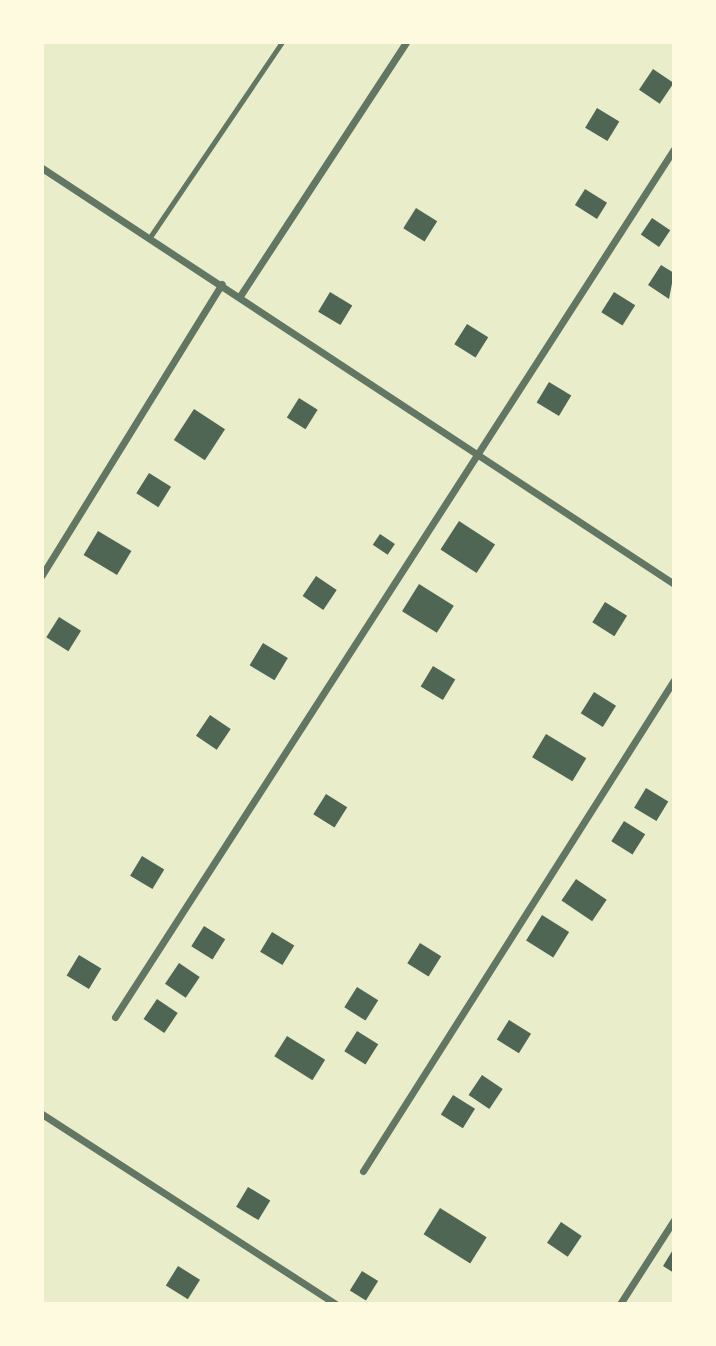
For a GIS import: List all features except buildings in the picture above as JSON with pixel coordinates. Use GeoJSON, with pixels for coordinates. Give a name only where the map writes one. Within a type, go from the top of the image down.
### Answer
{"type":"FeatureCollection","features":[{"type":"Feature","properties":{"kind":"street"},"geometry":{"type":"LineString","coordinates":[[240,296],[406,42]]}},
{"type":"Feature","properties":{"kind":"street"},"geometry":{"type":"LineString","coordinates":[[115,1017],[474,454],[674,149]]}},
{"type":"Feature","properties":{"kind":"street"},"geometry":{"type":"LineString","coordinates":[[42,168],[193,264],[474,454],[674,584]]}},
{"type":"Feature","properties":{"kind":"street"},"geometry":{"type":"LineString","coordinates":[[42,575],[222,284]]}},
{"type":"Feature","properties":{"kind":"street"},"geometry":{"type":"LineString","coordinates":[[363,1171],[674,680]]}},
{"type":"Feature","properties":{"kind":"street"},"geometry":{"type":"LineString","coordinates":[[42,1114],[336,1304]]}},
{"type":"Feature","properties":{"kind":"street"},"geometry":{"type":"LineString","coordinates":[[620,1303],[674,1220]]}},
{"type":"Feature","properties":{"kind":"lane"},"geometry":{"type":"LineString","coordinates":[[150,237],[282,42]]}}]}
